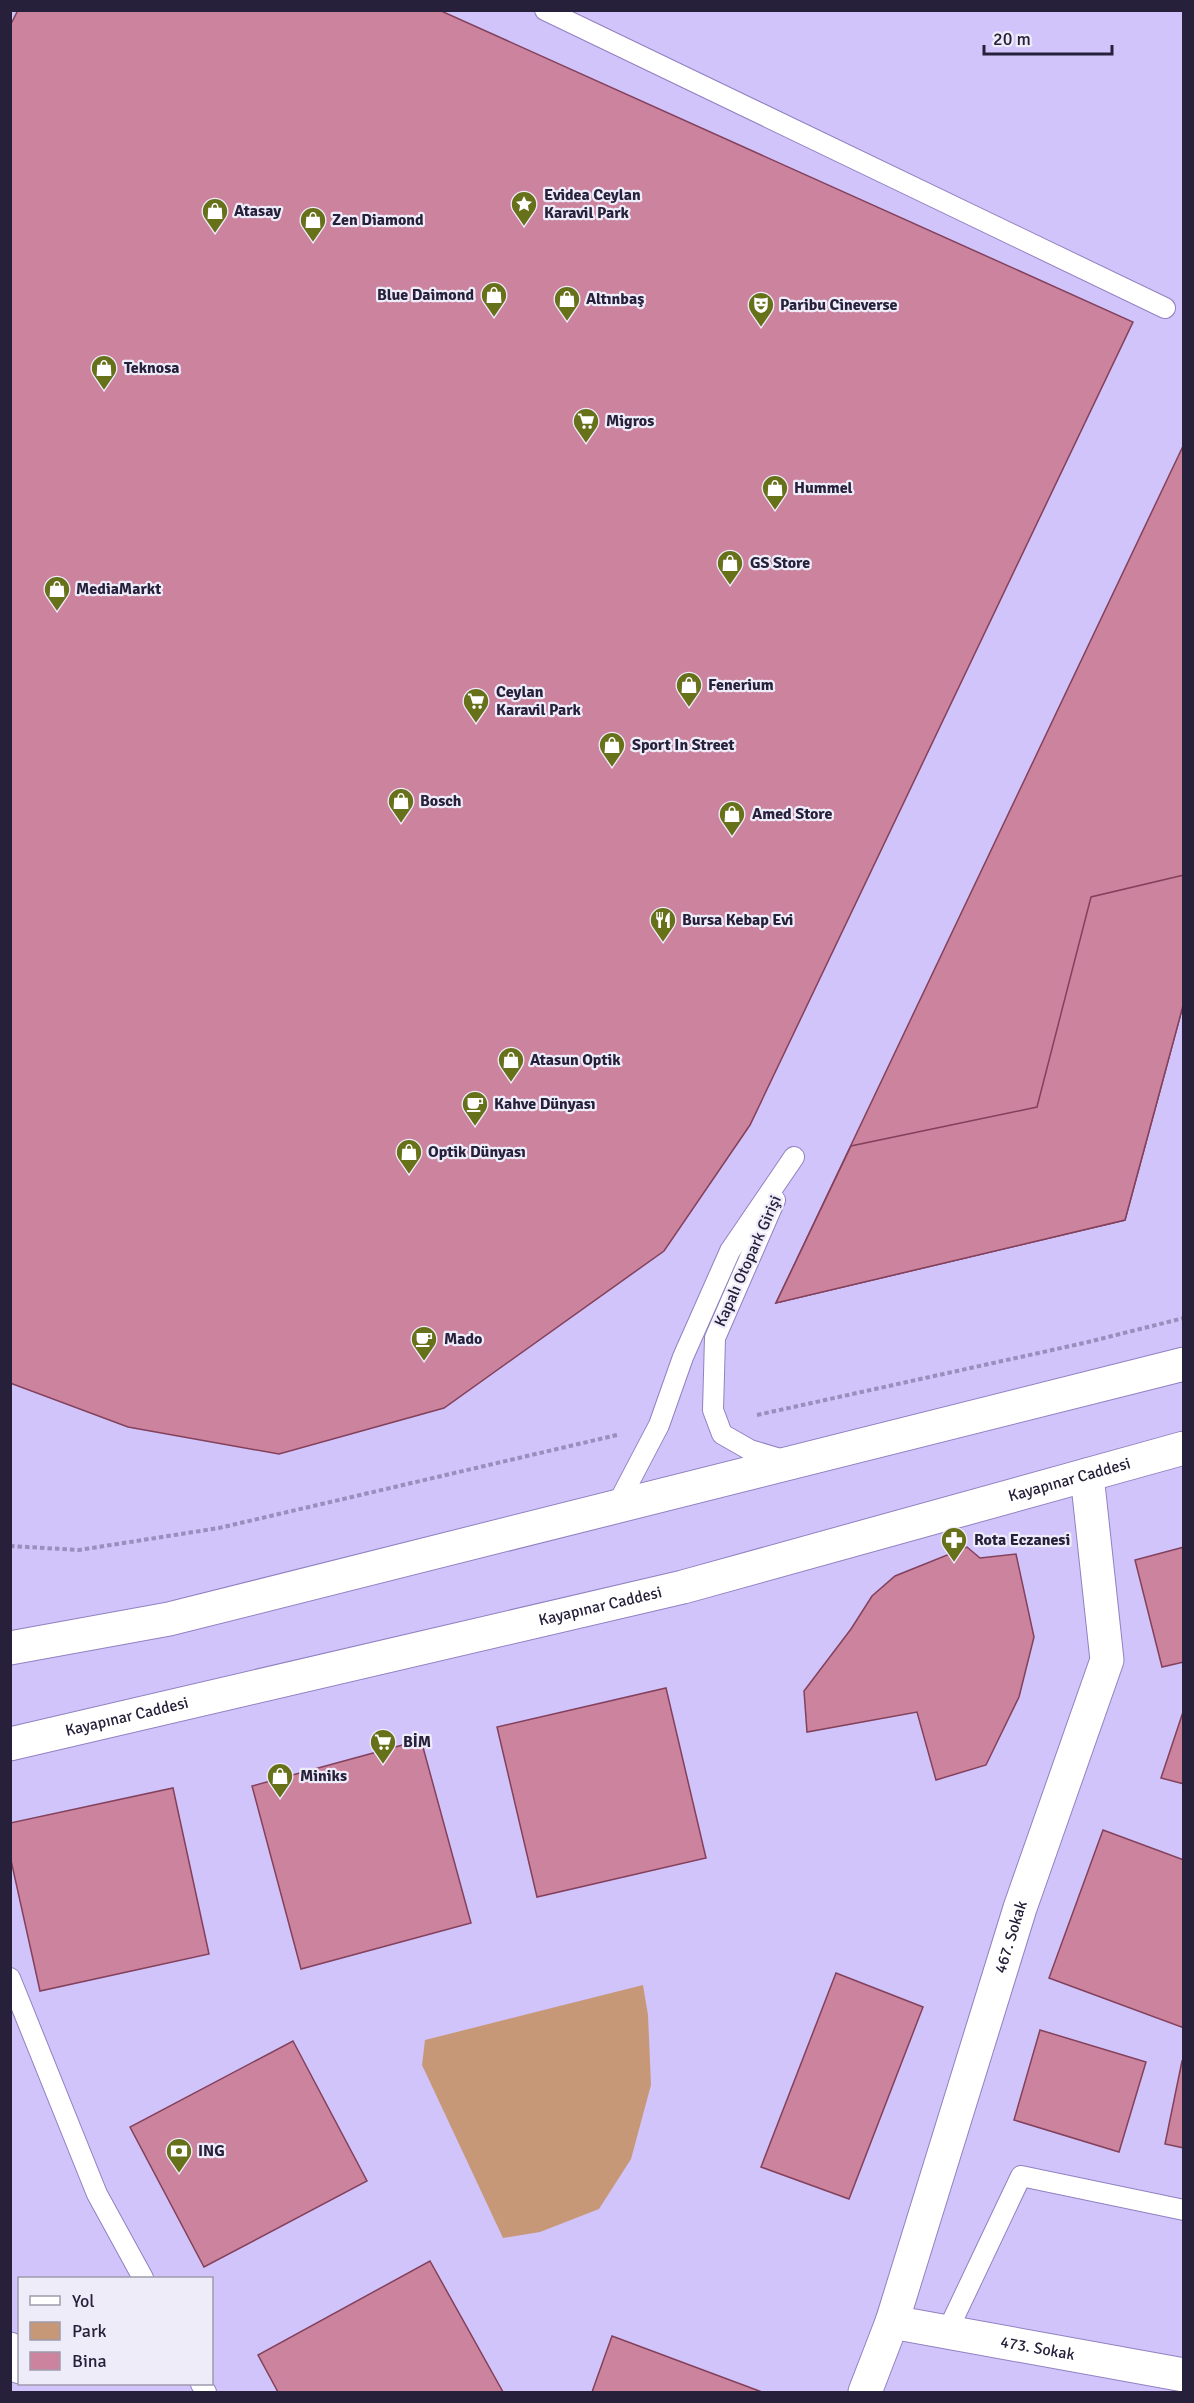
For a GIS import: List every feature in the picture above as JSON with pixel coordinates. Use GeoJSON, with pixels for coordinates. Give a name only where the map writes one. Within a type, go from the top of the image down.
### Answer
{"type":"FeatureCollection","features":[{"type":"Feature","properties":{"kind":"main road"},"geometry":{"type":"LineString","coordinates":[[10,1648],[169,1619],[1184,1364]]}},
{"type":"Feature","properties":{"kind":"main road","name":"Kayapınar Caddesi"},"geometry":{"type":"LineString","coordinates":[[10,1744],[683,1587],[1184,1448]]}},
{"type":"Feature","properties":{"kind":"main road","name":"467. Sokak"},"geometry":{"type":"LineString","coordinates":[[865,2392],[892,2322],[1020,1908],[1107,1660],[1087,1475]]}},
{"type":"Feature","properties":{"kind":"main road","name":"473. Sokak"},"geometry":{"type":"LineString","coordinates":[[892,2322],[1184,2375]]}},
{"type":"Feature","properties":{"kind":"main road"},"geometry":{"type":"LineString","coordinates":[[10,2349],[18,2363]]}},
{"type":"Feature","properties":{"kind":"lane"},"geometry":{"type":"LineString","coordinates":[[545,10],[1165,308]]}},
{"type":"Feature","properties":{"kind":"lane","name":"Kapalı Otopark Girişi"},"geometry":{"type":"LineString","coordinates":[[659,1425],[682,1357],[730,1251],[794,1157],[715,1338],[713,1410],[718,1424]]}},
{"type":"Feature","properties":{"kind":"lane"},"geometry":{"type":"LineString","coordinates":[[718,1424],[722,1434],[750,1450],[792,1462]]}},
{"type":"Feature","properties":{"kind":"lane"},"geometry":{"type":"LineString","coordinates":[[616,1507],[659,1425]]}},
{"type":"Feature","properties":{"kind":"lane"},"geometry":{"type":"LineString","coordinates":[[10,1978],[97,2194],[142,2277]]}},
{"type":"Feature","properties":{"kind":"lane"},"geometry":{"type":"LineString","coordinates":[[947,2332],[1021,2176],[1184,2210]]}},
{"type":"Feature","properties":{"kind":"path"},"geometry":{"type":"LineString","coordinates":[[718,1424],[1084,1343],[1184,1318]]}},
{"type":"Feature","properties":{"kind":"path"},"geometry":{"type":"LineString","coordinates":[[10,1546],[79,1550],[219,1528],[659,1425]]}},
{"type":"Feature","properties":{"kind":"green space"},"geometry":{"type":"Polygon","coordinates":[[[643,1985],[648,2015],[651,2085],[631,2159],[599,2209],[540,2232],[503,2238],[422,2065],[425,2040],[643,1985]]]}},
{"type":"Feature","properties":{"kind":"building","name":"Ceylan Karavil Park"},"geometry":{"type":"Polygon","coordinates":[[[18,10],[439,10],[1133,322],[750,1125],[664,1251],[444,1408],[279,1454],[128,1427],[10,1383],[10,26],[18,10]]]}},
{"type":"Feature","properties":{"kind":"building"},"geometry":{"type":"Polygon","coordinates":[[[1184,444],[1184,1002],[1125,1220],[776,1303],[1184,444]]]}},
{"type":"Feature","properties":{"kind":"building"},"geometry":{"type":"Polygon","coordinates":[[[1184,875],[1184,1002],[1125,1220],[776,1303],[851,1146],[1037,1107],[1091,897],[1184,875]]]}},
{"type":"Feature","properties":{"kind":"building"},"geometry":{"type":"Polygon","coordinates":[[[967,1547],[980,1558],[1016,1554],[1034,1637],[1019,1697],[986,1765],[936,1780],[917,1712],[807,1732],[804,1691],[851,1629],[872,1596],[895,1576],[967,1547]]]}},
{"type":"Feature","properties":{"kind":"building"},"geometry":{"type":"Polygon","coordinates":[[[1184,1547],[1184,1662],[1162,1667],[1135,1560],[1184,1547]]]}},
{"type":"Feature","properties":{"kind":"building"},"geometry":{"type":"Polygon","coordinates":[[[666,1688],[706,1858],[537,1897],[497,1727],[666,1688]]]}},
{"type":"Feature","properties":{"kind":"building"},"geometry":{"type":"Polygon","coordinates":[[[1184,1709],[1184,1784],[1161,1778],[1184,1709]]]}},
{"type":"Feature","properties":{"kind":"building"},"geometry":{"type":"Polygon","coordinates":[[[421,1740],[471,1923],[301,1969],[252,1786],[421,1740]]]}},
{"type":"Feature","properties":{"kind":"building"},"geometry":{"type":"Polygon","coordinates":[[[173,1788],[209,1954],[40,1991],[10,1856],[10,1823],[173,1788]]]}},
{"type":"Feature","properties":{"kind":"building"},"geometry":{"type":"Polygon","coordinates":[[[1103,1830],[1184,1860],[1184,2028],[1049,1978],[1103,1830]]]}},
{"type":"Feature","properties":{"kind":"building"},"geometry":{"type":"Polygon","coordinates":[[[836,1973],[923,2007],[849,2199],[761,2167],[836,1973]]]}},
{"type":"Feature","properties":{"kind":"building"},"geometry":{"type":"Polygon","coordinates":[[[1040,2030],[1146,2062],[1119,2152],[1014,2120],[1040,2030]]]}},
{"type":"Feature","properties":{"kind":"building"},"geometry":{"type":"Polygon","coordinates":[[[293,2041],[367,2181],[204,2267],[130,2127],[293,2041]]]}},
{"type":"Feature","properties":{"kind":"building"},"geometry":{"type":"Polygon","coordinates":[[[1182,2061],[1184,2061],[1184,2148],[1165,2144],[1182,2061]]]}},
{"type":"Feature","properties":{"kind":"building"},"geometry":{"type":"Polygon","coordinates":[[[430,2261],[503,2392],[278,2392],[258,2355],[430,2261]]]}},
{"type":"Feature","properties":{"kind":"building"},"geometry":{"type":"Polygon","coordinates":[[[612,2336],[762,2392],[592,2392],[612,2336]]]}},
{"type":"Feature","properties":{"kind":"place","name":"Evidea Ceylan Karavil Park"},"geometry":{"type":"Point","coordinates":[524,227]}},
{"type":"Feature","properties":{"kind":"place","name":"Atasay"},"geometry":{"type":"Point","coordinates":[215,234]}},
{"type":"Feature","properties":{"kind":"place","name":"Zen Diamond"},"geometry":{"type":"Point","coordinates":[313,243]}},
{"type":"Feature","properties":{"kind":"place","name":"Blue Daimond"},"geometry":{"type":"Point","coordinates":[494,318]}},
{"type":"Feature","properties":{"kind":"place","name":"Altınbaş"},"geometry":{"type":"Point","coordinates":[567,322]}},
{"type":"Feature","properties":{"kind":"place","name":"Paribu Cineverse"},"geometry":{"type":"Point","coordinates":[761,328]}},
{"type":"Feature","properties":{"kind":"place","name":"Teknosa"},"geometry":{"type":"Point","coordinates":[104,391]}},
{"type":"Feature","properties":{"kind":"place","name":"Migros"},"geometry":{"type":"Point","coordinates":[586,444]}},
{"type":"Feature","properties":{"kind":"place","name":"Hummel"},"geometry":{"type":"Point","coordinates":[775,511]}},
{"type":"Feature","properties":{"kind":"place","name":"GS Store"},"geometry":{"type":"Point","coordinates":[730,586]}},
{"type":"Feature","properties":{"kind":"place","name":"MediaMarkt"},"geometry":{"type":"Point","coordinates":[57,612]}},
{"type":"Feature","properties":{"kind":"place","name":"Fenerium"},"geometry":{"type":"Point","coordinates":[689,708]}},
{"type":"Feature","properties":{"kind":"place","name":"Ceylan Karavil Park"},"geometry":{"type":"Point","coordinates":[476,724]}},
{"type":"Feature","properties":{"kind":"place","name":"Sport In Street"},"geometry":{"type":"Point","coordinates":[612,768]}},
{"type":"Feature","properties":{"kind":"place","name":"Bosch"},"geometry":{"type":"Point","coordinates":[401,824]}},
{"type":"Feature","properties":{"kind":"place","name":"Amed Store"},"geometry":{"type":"Point","coordinates":[732,837]}},
{"type":"Feature","properties":{"kind":"place","name":"Bursa Kebap Evi"},"geometry":{"type":"Point","coordinates":[663,943]}},
{"type":"Feature","properties":{"kind":"place","name":"Atasun Optik"},"geometry":{"type":"Point","coordinates":[511,1083]}},
{"type":"Feature","properties":{"kind":"place","name":"Kahve Dünyası"},"geometry":{"type":"Point","coordinates":[475,1127]}},
{"type":"Feature","properties":{"kind":"place","name":"Optik Dünyası"},"geometry":{"type":"Point","coordinates":[409,1175]}},
{"type":"Feature","properties":{"kind":"place","name":"Mado"},"geometry":{"type":"Point","coordinates":[424,1362]}},
{"type":"Feature","properties":{"kind":"place","name":"Rota Eczanesi"},"geometry":{"type":"Point","coordinates":[954,1563]}},
{"type":"Feature","properties":{"kind":"place","name":"BİM"},"geometry":{"type":"Point","coordinates":[383,1765]}},
{"type":"Feature","properties":{"kind":"place","name":"Miniks"},"geometry":{"type":"Point","coordinates":[280,1799]}},
{"type":"Feature","properties":{"kind":"place","name":"ING"},"geometry":{"type":"Point","coordinates":[179,2174]}}]}
